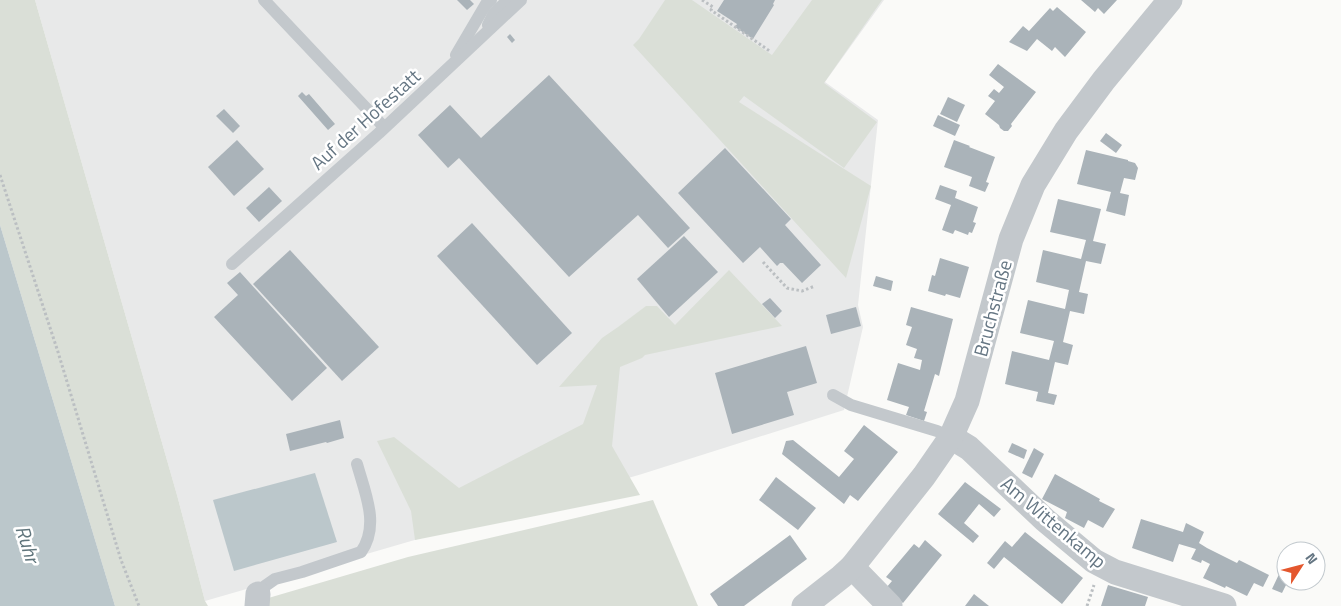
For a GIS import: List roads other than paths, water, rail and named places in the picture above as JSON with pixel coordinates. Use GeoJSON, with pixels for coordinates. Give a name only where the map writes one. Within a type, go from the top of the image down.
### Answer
{"type":"FeatureCollection","features":[{"type":"Feature","properties":{"kind":"street","name":"Bruchstraße"},"geometry":{"type":"LineString","coordinates":[[804,606],[852,567],[924,476],[951,437],[967,400],[1011,239],[1033,185],[1066,131],[1104,80],[1170,0]]}},
{"type":"Feature","properties":{"kind":"street","name":"Am Wittenkamp"},"geometry":{"type":"LineString","coordinates":[[951,437],[969,448],[1045,520],[1094,561],[1115,572],[1224,606]]}},
{"type":"Feature","properties":{"kind":"street"},"geometry":{"type":"LineString","coordinates":[[852,567],[890,606]]}},
{"type":"Feature","properties":{"kind":"lane"},"geometry":{"type":"LineString","coordinates":[[264,0],[384,127]]}},
{"type":"Feature","properties":{"kind":"lane"},"geometry":{"type":"LineString","coordinates":[[448,69],[490,6],[508,0]]}},
{"type":"Feature","properties":{"kind":"lane","name":"Auf der Hofestatt"},"geometry":{"type":"LineString","coordinates":[[232,264],[448,69],[521,0]]}},
{"type":"Feature","properties":{"kind":"lane"},"geometry":{"type":"LineString","coordinates":[[481,37],[490,6]]}},
{"type":"Feature","properties":{"kind":"lane"},"geometry":{"type":"LineString","coordinates":[[833,395],[851,405],[951,437]]}},
{"type":"Feature","properties":{"kind":"lane"},"geometry":{"type":"LineString","coordinates":[[257,600],[265,586],[275,579],[361,552],[366,544],[371,513],[357,464]]}},
{"type":"Feature","properties":{"kind":"water","name":"Ruhr"},"geometry":{"type":"Polygon","coordinates":[[[0,225],[115,606],[0,606],[0,225]]]}},
{"type":"Feature","properties":{"kind":"water"},"geometry":{"type":"Polygon","coordinates":[[[315,473],[337,542],[234,571],[213,500],[315,473]]]}}]}
